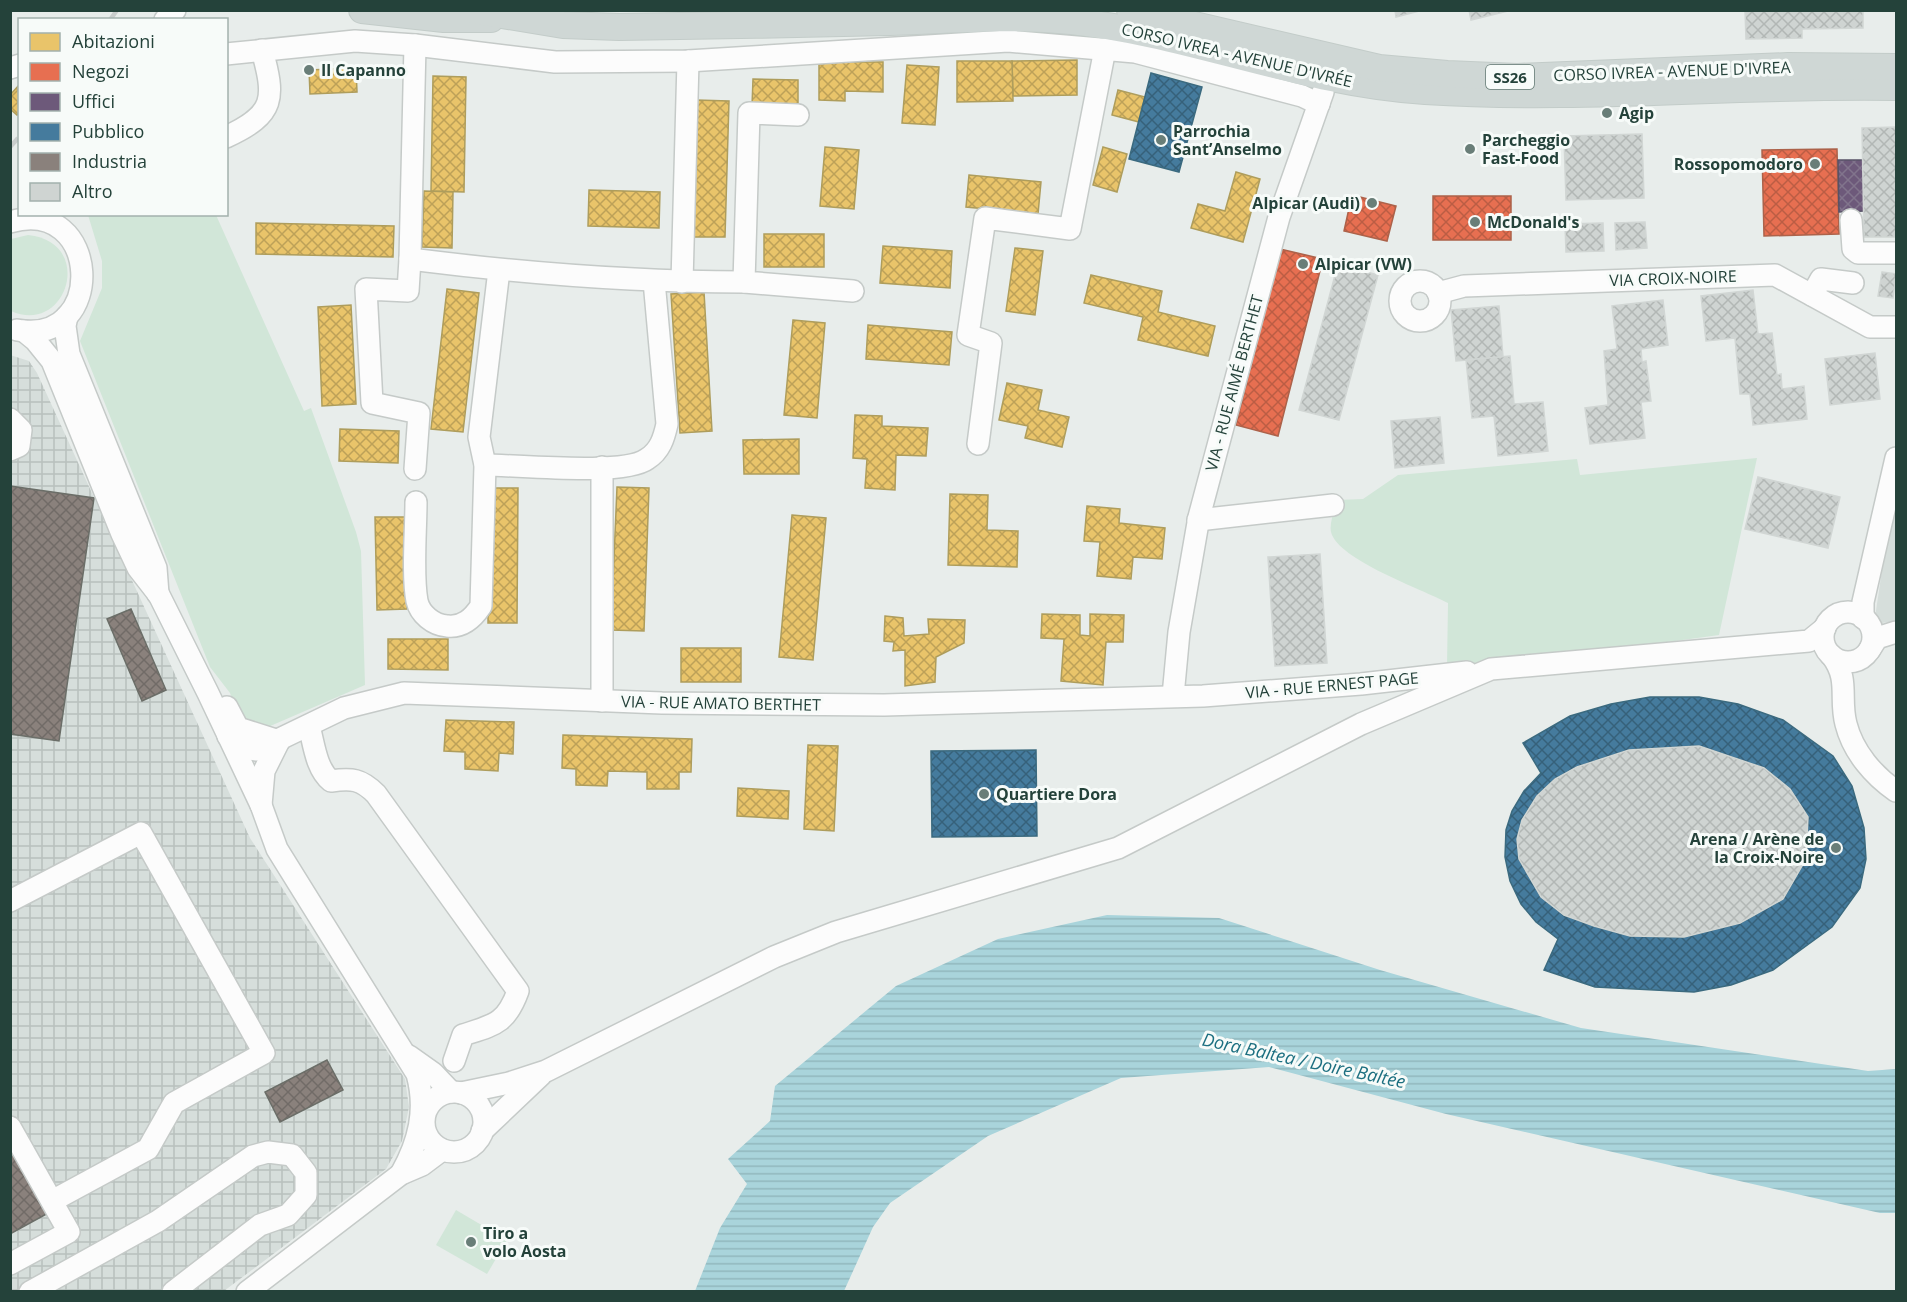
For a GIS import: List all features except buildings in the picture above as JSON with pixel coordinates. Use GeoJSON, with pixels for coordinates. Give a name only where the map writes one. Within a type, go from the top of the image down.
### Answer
{"type":"FeatureCollection","features":[{"type":"Feature","properties":{"kind":"main road"},"geometry":{"type":"LineString","coordinates":[[362,10],[444,18],[522,20]]}},
{"type":"Feature","properties":{"kind":"main road"},"geometry":{"type":"LineString","coordinates":[[472,10],[522,20]]}},
{"type":"Feature","properties":{"kind":"main road","name":"CORSO IVREA - AVENUE D'IVREA"},"geometry":{"type":"LineString","coordinates":[[1130,10],[1379,68],[1447,75],[1517,78],[1788,66],[1896,68]]}},
{"type":"Feature","properties":{"kind":"main road","name":"CORSO IVREA - AVENUE D'IVRÉE"},"geometry":{"type":"LineString","coordinates":[[522,20],[619,27],[1035,18],[1120,28],[1327,77],[1423,91],[1516,96],[1737,87]]}},
{"type":"Feature","properties":{"kind":"main road","name":"CORSO IVREA - AVENUE D'IVREA"},"geometry":{"type":"LineString","coordinates":[[1737,87],[1896,87]]}},
{"type":"Feature","properties":{"kind":"street"},"geometry":{"type":"LineString","coordinates":[[228,54],[355,41],[416,45],[555,62],[688,61],[1008,41],[1134,52],[1302,96],[1319,104]]}},
{"type":"Feature","properties":{"kind":"street"},"geometry":{"type":"LineString","coordinates":[[415,469],[419,413],[372,403],[366,289],[408,291],[416,45]]}},
{"type":"Feature","properties":{"kind":"street"},"geometry":{"type":"LineString","coordinates":[[978,444],[991,343],[968,335],[985,218],[1070,229],[1104,49]]}},
{"type":"Feature","properties":{"kind":"street"},"geometry":{"type":"LineString","coordinates":[[228,136],[245,129],[269,104],[271,95],[269,76],[262,50]]}},
{"type":"Feature","properties":{"kind":"street"},"geometry":{"type":"LineString","coordinates":[[682,282],[688,61]]}},
{"type":"Feature","properties":{"kind":"street","name":"VIA - RUE AIMÉ BERTHET"},"geometry":{"type":"LineString","coordinates":[[1173,696],[1179,632],[1198,520],[1279,217],[1327,77]]}},
{"type":"Feature","properties":{"kind":"street"},"geometry":{"type":"LineString","coordinates":[[744,282],[749,113],[798,115]]}},
{"type":"Feature","properties":{"kind":"street"},"geometry":{"type":"LineString","coordinates":[[14,219],[52,220],[72,241],[82,262],[84,273],[80,296],[67,316],[65,326],[69,354],[156,568],[159,595]]}},
{"type":"Feature","properties":{"kind":"street"},"geometry":{"type":"LineString","coordinates":[[1851,220],[1853,249],[1858,253],[1896,253]]}},
{"type":"Feature","properties":{"kind":"street"},"geometry":{"type":"LineString","coordinates":[[410,259],[499,270],[654,282],[744,282],[853,291]]}},
{"type":"Feature","properties":{"kind":"street"},"geometry":{"type":"LineString","coordinates":[[416,502],[417,601],[428,619],[437,624],[458,626],[467,622],[481,606],[485,465],[479,437],[499,270]]}},
{"type":"Feature","properties":{"kind":"street","name":"VIA CROIX-NOIRE"},"geometry":{"type":"LineString","coordinates":[[1438,293],[1464,286],[1775,275],[1870,327],[1896,327]]}},
{"type":"Feature","properties":{"kind":"street"},"geometry":{"type":"LineString","coordinates":[[1812,296],[1821,279],[1853,283]]}},
{"type":"Feature","properties":{"kind":"street"},"geometry":{"type":"LineString","coordinates":[[485,465],[602,467],[634,465],[647,459],[664,438],[667,424],[654,282]]}},
{"type":"Feature","properties":{"kind":"street"},"geometry":{"type":"LineString","coordinates":[[17,330],[47,328],[67,316]]}},
{"type":"Feature","properties":{"kind":"street"},"geometry":{"type":"LineString","coordinates":[[17,330],[36,340],[52,361],[122,534],[138,568],[159,595],[208,693],[261,806],[277,849],[408,1056],[422,1089],[423,1115],[428,1138],[442,1150],[462,1151],[471,1147],[483,1131],[546,1071]]}},
{"type":"Feature","properties":{"kind":"street"},"geometry":{"type":"LineString","coordinates":[[10,418],[21,430],[19,446],[10,450]]}},
{"type":"Feature","properties":{"kind":"street"},"geometry":{"type":"LineString","coordinates":[[1844,678],[1877,638],[1871,620],[1896,458]]}},
{"type":"Feature","properties":{"kind":"street"},"geometry":{"type":"LineString","coordinates":[[602,467],[602,701]]}},
{"type":"Feature","properties":{"kind":"street"},"geometry":{"type":"LineString","coordinates":[[1198,520],[1333,505]]}},
{"type":"Feature","properties":{"kind":"street"},"geometry":{"type":"LineString","coordinates":[[1864,654],[1842,662],[1809,641],[1825,628],[1832,618],[1871,620]]}},
{"type":"Feature","properties":{"kind":"street"},"geometry":{"type":"LineString","coordinates":[[1825,628],[1823,639],[1844,678],[1846,724],[1861,757],[1881,780],[1896,791]]}},
{"type":"Feature","properties":{"kind":"street","name":"VIA - RUE ERNEST PAGE"},"geometry":{"type":"LineString","coordinates":[[1173,696],[1203,696],[1361,684],[1491,669],[1809,641]]}},
{"type":"Feature","properties":{"kind":"street"},"geometry":{"type":"LineString","coordinates":[[401,1174],[413,1153],[423,1115],[433,1101],[456,1093],[509,1083],[546,1071],[774,957],[836,932],[1118,848],[1361,724],[1491,669]]}},
{"type":"Feature","properties":{"kind":"street"},"geometry":{"type":"LineString","coordinates":[[208,693],[222,699],[238,728],[279,741],[264,771],[261,806]]}},
{"type":"Feature","properties":{"kind":"street","name":"VIA - RUE AMATO BERTHET"},"geometry":{"type":"LineString","coordinates":[[228,736],[243,748],[258,750],[344,708],[404,693],[602,701],[884,705],[1173,696]]}},
{"type":"Feature","properties":{"kind":"street"},"geometry":{"type":"LineString","coordinates":[[309,726],[320,768],[325,776],[331,781],[351,778],[364,782],[376,794],[518,991],[511,1011],[494,1024],[463,1035],[454,1061]]}},
{"type":"Feature","properties":{"kind":"street"},"geometry":{"type":"LineString","coordinates":[[10,901],[141,833],[264,1053],[174,1102],[148,1149],[52,1202]]}},
{"type":"Feature","properties":{"kind":"street"},"geometry":{"type":"LineString","coordinates":[[408,1056],[456,1093],[477,1103],[484,1122],[483,1131]]}},
{"type":"Feature","properties":{"kind":"street"},"geometry":{"type":"LineString","coordinates":[[10,1127],[69,1232],[10,1264]]}},
{"type":"Feature","properties":{"kind":"street"},"geometry":{"type":"LineString","coordinates":[[247,1292],[401,1174],[422,1165],[442,1150]]}},
{"type":"Feature","properties":{"kind":"street"},"geometry":{"type":"LineString","coordinates":[[30,1292],[158,1221],[253,1156],[268,1152],[292,1155],[306,1173],[306,1195],[288,1215],[260,1225],[173,1292]]}},
{"type":"Feature","properties":{"kind":"shaded area"},"geometry":{"type":"Polygon","coordinates":[[[10,355],[29,361],[37,373],[250,838],[405,1079],[409,1107],[402,1141],[386,1169],[224,1291],[11,1291],[10,355]]]}},
{"type":"Feature","properties":{"kind":"shaded area"},"geometry":{"type":"Polygon","coordinates":[[[1896,496],[1896,621],[1874,624],[1888,530],[1896,496]]]}},
{"type":"Feature","properties":{"kind":"green space"},"geometry":{"type":"Polygon","coordinates":[[[88,216],[216,216],[304,411],[311,408],[356,532],[361,551],[365,685],[268,727],[245,721],[237,711],[230,693],[210,667],[80,341],[102,288],[102,261],[88,216]]]}},
{"type":"Feature","properties":{"kind":"green space"},"geometry":{"type":"Polygon","coordinates":[[[28,235],[49,241],[62,253],[67,269],[66,285],[59,300],[47,311],[31,315],[11,311],[11,239],[28,235]]]}},
{"type":"Feature","properties":{"kind":"green space"},"geometry":{"type":"Polygon","coordinates":[[[1757,458],[1719,635],[1588,653],[1447,666],[1448,603],[1364,563],[1337,543],[1331,532],[1331,520],[1337,500],[1363,499],[1398,475],[1577,459],[1580,475],[1757,458]]]}},
{"type":"Feature","properties":{"kind":"green space","name":"Tiro a volo Aosta"},"geometry":{"type":"Polygon","coordinates":[[[456,1210],[507,1240],[487,1274],[436,1245],[456,1210]]]}},
{"type":"Feature","properties":{"kind":"water","name":"Dora Baltea / Doire Baltée"},"geometry":{"type":"Polygon","coordinates":[[[1107,915],[1219,918],[1380,970],[1581,1028],[1868,1071],[1896,1069],[1896,1213],[1880,1213],[1446,1114],[1269,1067],[1121,1078],[988,1136],[890,1203],[873,1227],[844,1291],[695,1291],[720,1228],[747,1184],[728,1159],[770,1121],[775,1086],[896,986],[998,939],[1107,915]]]}},
{"type":"Feature","properties":{"kind":"railway"},"geometry":{"type":"LineString","coordinates":[[111,18],[117,10]]}},
{"type":"Feature","properties":{"kind":"railway"},"geometry":{"type":"LineString","coordinates":[[10,147],[18,138]]}},
{"type":"Feature","properties":{"kind":"place","name":"Il Capanno"},"geometry":{"type":"Point","coordinates":[309,70]}},
{"type":"Feature","properties":{"kind":"place","name":"Agip"},"geometry":{"type":"Point","coordinates":[1607,113]}},
{"type":"Feature","properties":{"kind":"place","name":"Parrochia Sant’Anselmo"},"geometry":{"type":"Point","coordinates":[1161,140]}},
{"type":"Feature","properties":{"kind":"place","name":"Parcheggio Fast-Food"},"geometry":{"type":"Point","coordinates":[1470,149]}},
{"type":"Feature","properties":{"kind":"place","name":"Rossopomodoro"},"geometry":{"type":"Point","coordinates":[1815,164]}},
{"type":"Feature","properties":{"kind":"place","name":"Alpicar (Audi)"},"geometry":{"type":"Point","coordinates":[1372,203]}},
{"type":"Feature","properties":{"kind":"place","name":"McDonald's"},"geometry":{"type":"Point","coordinates":[1475,222]}},
{"type":"Feature","properties":{"kind":"place","name":"Alpicar (VW)"},"geometry":{"type":"Point","coordinates":[1303,264]}},
{"type":"Feature","properties":{"kind":"place","name":"Quartiere Dora"},"geometry":{"type":"Point","coordinates":[984,794]}},
{"type":"Feature","properties":{"kind":"place","name":"Arena / Arène de la Croix-Noire"},"geometry":{"type":"Point","coordinates":[1836,848]}},
{"type":"Feature","properties":{"kind":"place","name":"Tiro a volo Aosta"},"geometry":{"type":"Point","coordinates":[471,1242]}}]}
